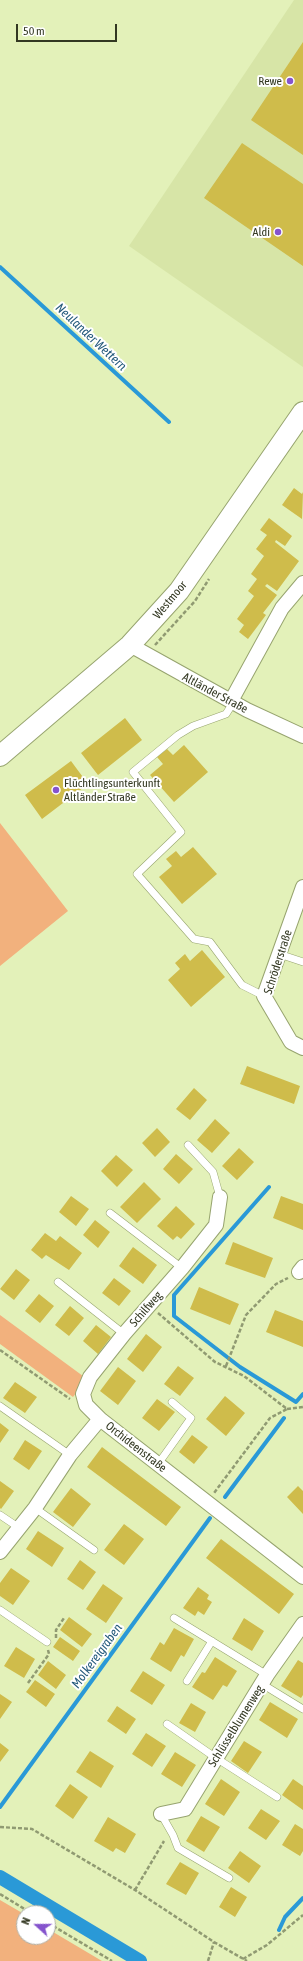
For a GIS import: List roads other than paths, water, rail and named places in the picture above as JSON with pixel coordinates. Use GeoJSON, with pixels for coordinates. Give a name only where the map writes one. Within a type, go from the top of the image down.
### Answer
{"type":"FeatureCollection","features":[{"type":"Feature","properties":{"kind":"street","name":"Westmoor"},"geometry":{"type":"LineString","coordinates":[[0,756],[130,645],[179,591],[303,412]]}},
{"type":"Feature","properties":{"kind":"street"},"geometry":{"type":"LineString","coordinates":[[232,702],[282,608],[303,583]]}},
{"type":"Feature","properties":{"kind":"street","name":"Altländer Straße"},"geometry":{"type":"LineString","coordinates":[[130,645],[232,702],[303,736]]}},
{"type":"Feature","properties":{"kind":"street","name":"Schröderstraße"},"geometry":{"type":"LineString","coordinates":[[303,888],[264,996],[291,1042],[303,1048]]}},
{"type":"Feature","properties":{"kind":"street","name":"Schilfweg"},"geometry":{"type":"LineString","coordinates":[[100,1419],[86,1405],[83,1394],[90,1377],[124,1334],[182,1268],[216,1224],[220,1197]]}},
{"type":"Feature","properties":{"kind":"street","name":"Orchideenstraße"},"geometry":{"type":"LineString","coordinates":[[0,1552],[35,1508],[70,1455],[100,1419],[303,1577]]}},
{"type":"Feature","properties":{"kind":"street","name":"Schlüsselblumenweg"},"geometry":{"type":"LineString","coordinates":[[161,1814],[185,1809],[265,1680],[303,1624]]}},
{"type":"Feature","properties":{"kind":"lane"},"geometry":{"type":"LineString","coordinates":[[232,702],[226,714],[193,726],[178,735],[133,772],[182,832],[137,874],[194,939],[210,942],[242,985],[264,996]]}},
{"type":"Feature","properties":{"kind":"lane"},"geometry":{"type":"LineString","coordinates":[[279,954],[303,962]]}},
{"type":"Feature","properties":{"kind":"lane"},"geometry":{"type":"LineString","coordinates":[[188,1145],[212,1172],[220,1197]]}},
{"type":"Feature","properties":{"kind":"lane"},"geometry":{"type":"LineString","coordinates":[[110,1213],[182,1268]]}},
{"type":"Feature","properties":{"kind":"lane"},"geometry":{"type":"LineString","coordinates":[[58,1282],[124,1334]]}},
{"type":"Feature","properties":{"kind":"lane"},"geometry":{"type":"LineString","coordinates":[[158,1464],[191,1418],[172,1402]]}},
{"type":"Feature","properties":{"kind":"lane"},"geometry":{"type":"LineString","coordinates":[[0,1406],[70,1455]]}},
{"type":"Feature","properties":{"kind":"lane"},"geometry":{"type":"LineString","coordinates":[[35,1508],[94,1550]]}},
{"type":"Feature","properties":{"kind":"lane"},"geometry":{"type":"LineString","coordinates":[[0,1515],[18,1528]]}},
{"type":"Feature","properties":{"kind":"lane"},"geometry":{"type":"LineString","coordinates":[[0,1610],[46,1642]]}},
{"type":"Feature","properties":{"kind":"lane"},"geometry":{"type":"LineString","coordinates":[[174,1618],[212,1641],[303,1709]]}},
{"type":"Feature","properties":{"kind":"lane"},"geometry":{"type":"LineString","coordinates":[[187,1681],[212,1641]]}},
{"type":"Feature","properties":{"kind":"lane"},"geometry":{"type":"LineString","coordinates":[[167,1724],[216,1758],[277,1796]]}},
{"type":"Feature","properties":{"kind":"lane"},"geometry":{"type":"LineString","coordinates":[[161,1814],[173,1835],[178,1848],[229,1878]]}},
{"type":"Feature","properties":{"kind":"waterway","name":"Neulander Wettern"},"geometry":{"type":"LineString","coordinates":[[0,267],[169,422]]}},
{"type":"Feature","properties":{"kind":"waterway"},"geometry":{"type":"LineString","coordinates":[[269,1187],[174,1295],[174,1316],[240,1367],[296,1402],[303,1394]]}},
{"type":"Feature","properties":{"kind":"waterway","name":"Molkereigraben"},"geometry":{"type":"LineString","coordinates":[[225,1497],[284,1418]]}},
{"type":"Feature","properties":{"kind":"waterway","name":"Molkereigraben"},"geometry":{"type":"LineString","coordinates":[[0,1807],[210,1518]]}},
{"type":"Feature","properties":{"kind":"waterway"},"geometry":{"type":"LineString","coordinates":[[0,1877],[140,1961]]}},
{"type":"Feature","properties":{"kind":"waterway"},"geometry":{"type":"LineString","coordinates":[[279,1930],[285,1917],[303,1898]]}},
{"type":"Feature","properties":{"kind":"place","name":"Rewe"},"geometry":{"type":"Point","coordinates":[290,81]}},
{"type":"Feature","properties":{"kind":"place","name":"Aldi"},"geometry":{"type":"Point","coordinates":[278,232]}},
{"type":"Feature","properties":{"kind":"place","name":"Flüchtlingsunterkunft Altländer Straße"},"geometry":{"type":"Point","coordinates":[56,790]}}]}
